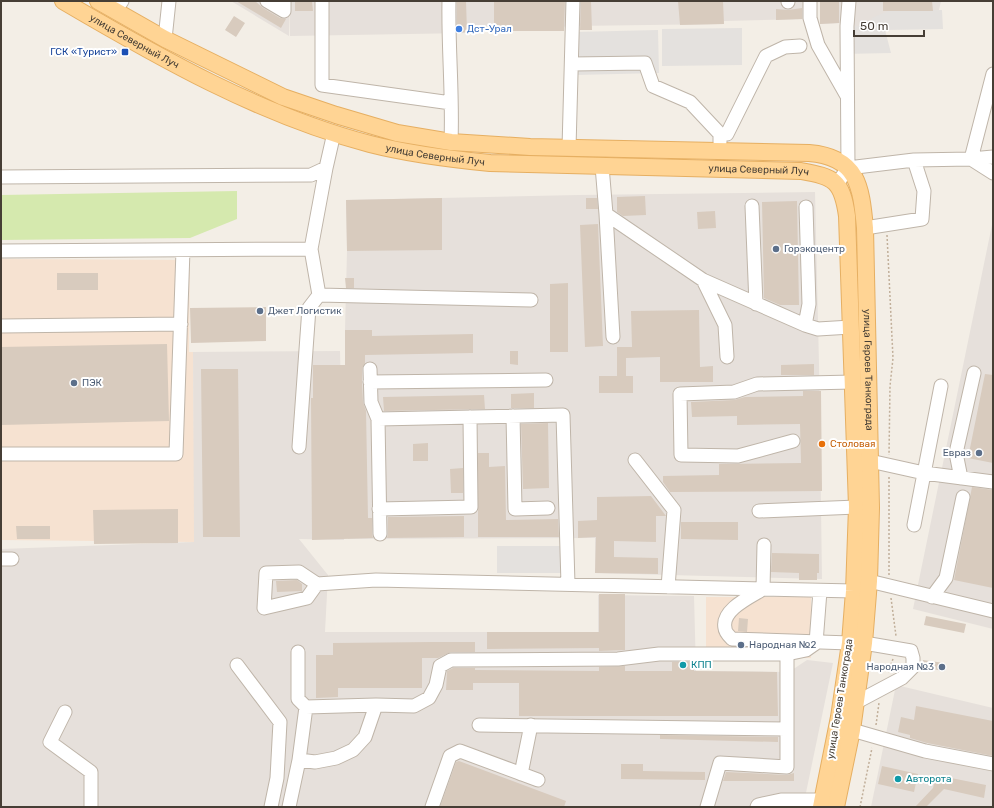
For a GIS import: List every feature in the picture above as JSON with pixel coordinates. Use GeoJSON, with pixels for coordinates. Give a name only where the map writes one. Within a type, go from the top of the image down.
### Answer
{"type":"FeatureCollection","features":[{"type":"Feature","properties":{"kind":"main road","name":"улица Северный Луч"},"geometry":{"type":"LineString","coordinates":[[63,1],[168,61],[268,110],[370,144],[444,159],[490,163],[801,171],[823,175],[837,184]]}},
{"type":"Feature","properties":{"kind":"main road","name":"улица Северный Луч"},"geometry":{"type":"LineString","coordinates":[[98,1],[119,6],[165,39],[283,97],[336,115],[397,133],[451,142],[493,145],[824,154],[834,158],[848,168]]}},
{"type":"Feature","properties":{"kind":"main road","name":"улица Героев Танкограда"},"geometry":{"type":"LineString","coordinates":[[826,805],[839,717],[857,643],[869,581],[871,508],[865,228],[863,202],[857,181],[848,168]]}},
{"type":"Feature","properties":{"kind":"main road","name":"улица Героев Танкограда"},"geometry":{"type":"LineString","coordinates":[[826,805],[852,730],[855,703],[857,643],[854,591],[856,507],[847,216],[845,200],[837,184]]}},
{"type":"Feature","properties":{"kind":"street"},"geometry":{"type":"LineString","coordinates":[[165,39],[169,1]]}},
{"type":"Feature","properties":{"kind":"street"},"geometry":{"type":"LineString","coordinates":[[267,1],[284,12],[284,1]]}},
{"type":"Feature","properties":{"kind":"street"},"geometry":{"type":"LineString","coordinates":[[322,1],[322,85],[451,103]]}},
{"type":"Feature","properties":{"kind":"street"},"geometry":{"type":"LineString","coordinates":[[449,1],[448,33],[451,142]]}},
{"type":"Feature","properties":{"kind":"street"},"geometry":{"type":"LineString","coordinates":[[569,148],[573,1]]}},
{"type":"Feature","properties":{"kind":"street"},"geometry":{"type":"LineString","coordinates":[[810,1],[810,18],[818,46],[848,98]]}},
{"type":"Feature","properties":{"kind":"street"},"geometry":{"type":"LineString","coordinates":[[837,184],[848,168],[846,26],[849,1]]}},
{"type":"Feature","properties":{"kind":"street"},"geometry":{"type":"LineString","coordinates":[[720,134],[727,134],[766,56],[784,47],[800,46]]}},
{"type":"Feature","properties":{"kind":"street"},"geometry":{"type":"LineString","coordinates":[[572,64],[645,63],[653,86],[690,102],[720,134],[720,152]]}},
{"type":"Feature","properties":{"kind":"street"},"geometry":{"type":"LineString","coordinates":[[970,159],[993,74]]}},
{"type":"Feature","properties":{"kind":"street"},"geometry":{"type":"LineString","coordinates":[[319,295],[310,249],[334,133]]}},
{"type":"Feature","properties":{"kind":"street"},"geometry":{"type":"LineString","coordinates":[[848,168],[914,160],[993,157]]}},
{"type":"Feature","properties":{"kind":"street"},"geometry":{"type":"LineString","coordinates":[[970,159],[993,173]]}},
{"type":"Feature","properties":{"kind":"street"},"geometry":{"type":"LineString","coordinates":[[865,228],[922,219],[924,191],[914,160]]}},
{"type":"Feature","properties":{"kind":"street"},"geometry":{"type":"LineString","coordinates":[[602,166],[613,337]]}},
{"type":"Feature","properties":{"kind":"street"},"geometry":{"type":"LineString","coordinates":[[1,177],[312,175],[326,168]]}},
{"type":"Feature","properties":{"kind":"street"},"geometry":{"type":"LineString","coordinates":[[752,206],[756,304]]}},
{"type":"Feature","properties":{"kind":"street"},"geometry":{"type":"LineString","coordinates":[[805,325],[809,304],[806,207]]}},
{"type":"Feature","properties":{"kind":"street"},"geometry":{"type":"LineString","coordinates":[[606,214],[703,280],[805,325],[818,329],[851,327]]}},
{"type":"Feature","properties":{"kind":"street"},"geometry":{"type":"LineString","coordinates":[[1,251],[310,249]]}},
{"type":"Feature","properties":{"kind":"street"},"geometry":{"type":"LineString","coordinates":[[1,454],[176,454],[183,250]]}},
{"type":"Feature","properties":{"kind":"street"},"geometry":{"type":"LineString","coordinates":[[703,280],[725,326],[727,357]]}},
{"type":"Feature","properties":{"kind":"street"},"geometry":{"type":"LineString","coordinates":[[319,295],[531,300]]}},
{"type":"Feature","properties":{"kind":"street"},"geometry":{"type":"LineString","coordinates":[[299,447],[308,308],[319,295]]}},
{"type":"Feature","properties":{"kind":"street"},"geometry":{"type":"LineString","coordinates":[[1,326],[181,324]]}},
{"type":"Feature","properties":{"kind":"street"},"geometry":{"type":"LineString","coordinates":[[961,478],[956,453],[974,373]]}},
{"type":"Feature","properties":{"kind":"street"},"geometry":{"type":"LineString","coordinates":[[380,534],[378,419],[371,402],[370,376],[546,380]]}},
{"type":"Feature","properties":{"kind":"street"},"geometry":{"type":"LineString","coordinates":[[793,441],[738,456],[681,455],[680,394],[734,392],[758,384],[853,382]]}},
{"type":"Feature","properties":{"kind":"street"},"geometry":{"type":"LineString","coordinates":[[914,525],[941,386]]}},
{"type":"Feature","properties":{"kind":"street"},"geometry":{"type":"LineString","coordinates":[[378,419],[563,415],[568,584]]}},
{"type":"Feature","properties":{"kind":"street"},"geometry":{"type":"LineString","coordinates":[[513,416],[515,509],[548,508]]}},
{"type":"Feature","properties":{"kind":"street"},"geometry":{"type":"LineString","coordinates":[[379,509],[471,507],[470,417]]}},
{"type":"Feature","properties":{"kind":"street"},"geometry":{"type":"LineString","coordinates":[[635,460],[674,510],[668,587]]}},
{"type":"Feature","properties":{"kind":"street"},"geometry":{"type":"LineString","coordinates":[[870,461],[924,473],[993,482]]}},
{"type":"Feature","properties":{"kind":"street"},"geometry":{"type":"LineString","coordinates":[[932,597],[946,578],[963,497]]}},
{"type":"Feature","properties":{"kind":"street"},"geometry":{"type":"LineString","coordinates":[[759,511],[856,507]]}},
{"type":"Feature","properties":{"kind":"street"},"geometry":{"type":"LineString","coordinates":[[763,589],[764,545]]}},
{"type":"Feature","properties":{"kind":"street"},"geometry":{"type":"LineString","coordinates":[[317,584],[376,580],[854,591]]}},
{"type":"Feature","properties":{"kind":"street"},"geometry":{"type":"LineString","coordinates":[[869,581],[993,611]]}},
{"type":"Feature","properties":{"kind":"street"},"geometry":{"type":"LineString","coordinates":[[763,589],[732,609],[725,618],[724,630],[732,639],[816,643],[857,643],[911,651],[913,668],[902,678],[855,703]]}},
{"type":"Feature","properties":{"kind":"street"},"geometry":{"type":"LineString","coordinates":[[816,643],[820,591]]}},
{"type":"Feature","properties":{"kind":"street"},"geometry":{"type":"LineString","coordinates":[[298,652],[298,699],[306,707],[376,705],[414,706],[429,698],[436,685],[440,666],[451,660],[618,659],[659,654],[786,654],[806,650],[816,643]]}},
{"type":"Feature","properties":{"kind":"street"},"geometry":{"type":"LineString","coordinates":[[707,807],[720,763],[787,767],[786,654]]}},
{"type":"Feature","properties":{"kind":"street"},"geometry":{"type":"LineString","coordinates":[[237,665],[280,722],[277,778],[271,807]]}},
{"type":"Feature","properties":{"kind":"street"},"geometry":{"type":"LineString","coordinates":[[299,760],[315,762],[336,758],[353,750],[365,737],[376,705]]}},
{"type":"Feature","properties":{"kind":"street"},"geometry":{"type":"LineString","coordinates":[[289,807],[299,760],[306,707]]}},
{"type":"Feature","properties":{"kind":"street"},"geometry":{"type":"LineString","coordinates":[[65,712],[50,742],[91,772],[92,807]]}},
{"type":"Feature","properties":{"kind":"street"},"geometry":{"type":"LineString","coordinates":[[479,725],[787,729]]}},
{"type":"Feature","properties":{"kind":"street"},"geometry":{"type":"LineString","coordinates":[[521,774],[531,726]]}},
{"type":"Feature","properties":{"kind":"street"},"geometry":{"type":"LineString","coordinates":[[852,730],[925,751],[993,764]]}},
{"type":"Feature","properties":{"kind":"street"},"geometry":{"type":"LineString","coordinates":[[432,807],[450,756],[460,751],[538,780]]}},
{"type":"Feature","properties":{"kind":"street"},"geometry":{"type":"LineString","coordinates":[[757,807],[758,805],[781,800],[826,805]]}},
{"type":"Feature","properties":{"kind":"path"},"geometry":{"type":"LineString","coordinates":[[860,807],[875,736],[881,689],[897,649],[890,587],[890,386],[893,358],[887,225]]}},
{"type":"Feature","properties":{"kind":"shaded area"},"geometry":{"type":"Polygon","coordinates":[[[231,1],[289,1],[289,36],[231,1]]]}},
{"type":"Feature","properties":{"kind":"shaded area"},"geometry":{"type":"Polygon","coordinates":[[[289,1],[806,1],[806,19],[724,21],[724,24],[573,26],[468,33],[290,36],[289,1]]]}},
{"type":"Feature","properties":{"kind":"shaded area"},"geometry":{"type":"Polygon","coordinates":[[[820,1],[941,1],[939,10],[872,22],[864,26],[842,26],[840,23],[820,24],[820,1]]]}},
{"type":"Feature","properties":{"kind":"shaded area"},"geometry":{"type":"Polygon","coordinates":[[[942,10],[943,29],[885,30],[891,53],[843,54],[842,26],[863,26],[863,23],[872,22],[872,18],[888,11],[942,10]]]}},
{"type":"Feature","properties":{"kind":"shaded area"},"geometry":{"type":"Polygon","coordinates":[[[742,28],[742,65],[662,66],[662,29],[742,28]]]}},
{"type":"Feature","properties":{"kind":"shaded area"},"geometry":{"type":"Polygon","coordinates":[[[658,30],[659,73],[576,75],[575,32],[658,30]]]}},
{"type":"Feature","properties":{"kind":"shaded area"},"geometry":{"type":"Polygon","coordinates":[[[815,192],[822,579],[595,573],[595,538],[348,539],[345,330],[347,251],[346,200],[815,192]]]}},
{"type":"Feature","properties":{"kind":"shaded area"},"geometry":{"type":"Polygon","coordinates":[[[993,220],[993,629],[913,609],[993,220]]]}},
{"type":"Feature","properties":{"kind":"shaded area"},"geometry":{"type":"Polygon","coordinates":[[[1,259],[190,260],[189,352],[193,352],[195,542],[1,540],[1,259]]]}},
{"type":"Feature","properties":{"kind":"shaded area"},"geometry":{"type":"Polygon","coordinates":[[[340,351],[344,540],[299,539],[328,575],[325,632],[598,632],[598,595],[694,596],[696,671],[789,672],[807,660],[833,663],[803,807],[1,807],[1,549],[194,542],[193,352],[340,351]]]}},
{"type":"Feature","properties":{"kind":"shaded area"},"geometry":{"type":"Polygon","coordinates":[[[497,546],[565,546],[564,573],[497,573],[497,546]]]}},
{"type":"Feature","properties":{"kind":"shaded area"},"geometry":{"type":"Polygon","coordinates":[[[706,597],[811,597],[811,658],[706,658],[706,597]]]}},
{"type":"Feature","properties":{"kind":"shaded area"},"geometry":{"type":"Polygon","coordinates":[[[896,685],[993,708],[993,807],[871,807],[896,685]]]}},
{"type":"Feature","properties":{"kind":"green space"},"geometry":{"type":"Polygon","coordinates":[[[237,191],[237,219],[190,238],[1,240],[1,195],[237,191]]]}},
{"type":"Feature","properties":{"kind":"building"},"geometry":{"type":"Polygon","coordinates":[[[236,1],[255,1],[263,8],[280,18],[286,19],[281,28],[236,1]]]}},
{"type":"Feature","properties":{"kind":"building"},"geometry":{"type":"Polygon","coordinates":[[[295,1],[312,1],[313,11],[295,11],[295,1]]]}},
{"type":"Feature","properties":{"kind":"building"},"geometry":{"type":"Polygon","coordinates":[[[457,1],[466,1],[467,32],[457,33],[457,1]]]}},
{"type":"Feature","properties":{"kind":"building"},"geometry":{"type":"Polygon","coordinates":[[[494,1],[565,1],[564,31],[494,31],[494,1]]]}},
{"type":"Feature","properties":{"kind":"building"},"geometry":{"type":"Polygon","coordinates":[[[581,1],[591,1],[592,30],[580,30],[581,1]]]}},
{"type":"Feature","properties":{"kind":"building"},"geometry":{"type":"Polygon","coordinates":[[[678,1],[723,1],[724,24],[680,25],[678,1]]]}},
{"type":"Feature","properties":{"kind":"building"},"geometry":{"type":"Polygon","coordinates":[[[820,1],[839,1],[839,23],[820,24],[820,1]]]}},
{"type":"Feature","properties":{"kind":"building"},"geometry":{"type":"Polygon","coordinates":[[[883,1],[932,1],[933,11],[883,11],[883,1]]]}},
{"type":"Feature","properties":{"kind":"building"},"geometry":{"type":"Polygon","coordinates":[[[802,8],[802,19],[776,20],[776,9],[788,10],[802,8]]]}},
{"type":"Feature","properties":{"kind":"building"},"geometry":{"type":"Polygon","coordinates":[[[234,16],[245,23],[236,37],[225,30],[234,16]]]}},
{"type":"Feature","properties":{"kind":"building"},"geometry":{"type":"Polygon","coordinates":[[[645,196],[646,215],[623,216],[617,212],[617,197],[645,196]]]}},
{"type":"Feature","properties":{"kind":"building"},"geometry":{"type":"Polygon","coordinates":[[[442,198],[442,250],[347,251],[346,200],[442,198]]]}},
{"type":"Feature","properties":{"kind":"building"},"geometry":{"type":"Polygon","coordinates":[[[586,198],[597,198],[598,209],[586,209],[586,198]]]}},
{"type":"Feature","properties":{"kind":"building"},"geometry":{"type":"Polygon","coordinates":[[[797,201],[799,305],[780,305],[764,298],[762,202],[797,201]]]}},
{"type":"Feature","properties":{"kind":"building"},"geometry":{"type":"Polygon","coordinates":[[[715,211],[716,228],[698,229],[697,212],[715,211]]]}},
{"type":"Feature","properties":{"kind":"building"},"geometry":{"type":"Polygon","coordinates":[[[598,224],[603,346],[585,347],[580,225],[598,224]]]}},
{"type":"Feature","properties":{"kind":"building"},"geometry":{"type":"Polygon","coordinates":[[[57,273],[98,273],[98,290],[57,290],[57,273]]]}},
{"type":"Feature","properties":{"kind":"building"},"geometry":{"type":"Polygon","coordinates":[[[345,278],[354,278],[354,288],[346,288],[345,278]]]}},
{"type":"Feature","properties":{"kind":"building"},"geometry":{"type":"Polygon","coordinates":[[[568,283],[568,352],[550,352],[550,284],[568,283]]]}},
{"type":"Feature","properties":{"kind":"building"},"geometry":{"type":"Polygon","coordinates":[[[266,307],[266,341],[191,343],[190,308],[266,307]]]}},
{"type":"Feature","properties":{"kind":"building"},"geometry":{"type":"Polygon","coordinates":[[[699,310],[700,367],[713,366],[713,382],[660,382],[660,357],[626,358],[626,376],[633,376],[633,393],[599,393],[599,376],[617,376],[617,347],[632,347],[631,311],[699,310]]]}},
{"type":"Feature","properties":{"kind":"building"},"geometry":{"type":"Polygon","coordinates":[[[345,330],[372,330],[372,336],[473,334],[473,353],[365,355],[365,363],[362,369],[362,382],[363,402],[366,411],[368,518],[372,518],[373,538],[312,540],[311,398],[313,398],[313,365],[345,365],[345,330]]]}},
{"type":"Feature","properties":{"kind":"building"},"geometry":{"type":"Polygon","coordinates":[[[167,344],[169,421],[1,425],[1,347],[167,344]]]}},
{"type":"Feature","properties":{"kind":"building"},"geometry":{"type":"Polygon","coordinates":[[[510,351],[518,351],[518,365],[510,364],[510,351]]]}},
{"type":"Feature","properties":{"kind":"building"},"geometry":{"type":"Polygon","coordinates":[[[814,364],[814,375],[781,375],[781,365],[814,364]]]}},
{"type":"Feature","properties":{"kind":"building"},"geometry":{"type":"Polygon","coordinates":[[[201,369],[238,369],[240,537],[203,537],[201,369]]]}},
{"type":"Feature","properties":{"kind":"building"},"geometry":{"type":"Polygon","coordinates":[[[985,374],[993,375],[993,463],[968,458],[985,374]]]}},
{"type":"Feature","properties":{"kind":"building"},"geometry":{"type":"Polygon","coordinates":[[[803,391],[821,391],[822,491],[670,492],[663,482],[663,476],[719,475],[719,464],[801,463],[800,424],[737,425],[737,416],[692,417],[691,402],[734,400],[745,397],[803,396],[803,391]]]}},
{"type":"Feature","properties":{"kind":"building"},"geometry":{"type":"Polygon","coordinates":[[[534,393],[534,408],[511,408],[511,394],[534,393]]]}},
{"type":"Feature","properties":{"kind":"building"},"geometry":{"type":"Polygon","coordinates":[[[484,395],[485,409],[384,411],[383,397],[484,395]]]}},
{"type":"Feature","properties":{"kind":"building"},"geometry":{"type":"Polygon","coordinates":[[[548,423],[549,488],[523,489],[521,424],[548,423]]]}},
{"type":"Feature","properties":{"kind":"building"},"geometry":{"type":"Polygon","coordinates":[[[428,443],[428,461],[413,461],[413,444],[428,443]]]}},
{"type":"Feature","properties":{"kind":"building"},"geometry":{"type":"Polygon","coordinates":[[[478,453],[489,453],[489,467],[505,466],[506,520],[558,519],[559,537],[478,537],[478,453]]]}},
{"type":"Feature","properties":{"kind":"building"},"geometry":{"type":"Polygon","coordinates":[[[463,468],[463,493],[451,493],[450,469],[463,468]]]}},
{"type":"Feature","properties":{"kind":"building"},"geometry":{"type":"Polygon","coordinates":[[[972,487],[993,490],[993,588],[954,580],[972,487]]]}},
{"type":"Feature","properties":{"kind":"building"},"geometry":{"type":"Polygon","coordinates":[[[651,496],[666,516],[656,516],[656,542],[614,541],[614,557],[658,558],[658,574],[595,573],[596,537],[578,538],[578,521],[597,520],[597,497],[651,496]]]}},
{"type":"Feature","properties":{"kind":"building"},"geometry":{"type":"Polygon","coordinates":[[[178,509],[178,543],[94,544],[93,510],[178,509]]]}},
{"type":"Feature","properties":{"kind":"building"},"geometry":{"type":"Polygon","coordinates":[[[464,516],[464,537],[387,538],[388,517],[464,516]]]}},
{"type":"Feature","properties":{"kind":"building"},"geometry":{"type":"Polygon","coordinates":[[[681,522],[738,522],[738,540],[681,539],[681,522]]]}},
{"type":"Feature","properties":{"kind":"building"},"geometry":{"type":"Polygon","coordinates":[[[16,526],[50,526],[50,539],[17,539],[16,526]]]}},
{"type":"Feature","properties":{"kind":"building"},"geometry":{"type":"Polygon","coordinates":[[[772,553],[819,554],[819,573],[817,573],[817,580],[799,580],[799,573],[771,572],[772,553]]]}},
{"type":"Feature","properties":{"kind":"building"},"geometry":{"type":"Polygon","coordinates":[[[297,580],[302,584],[302,591],[277,592],[276,581],[297,580]]]}},
{"type":"Feature","properties":{"kind":"building"},"geometry":{"type":"Polygon","coordinates":[[[599,594],[625,594],[625,650],[599,651],[599,648],[487,649],[487,632],[599,632],[599,594]]]}},
{"type":"Feature","properties":{"kind":"building"},"geometry":{"type":"Polygon","coordinates":[[[926,616],[966,624],[964,633],[924,625],[926,616]]]}},
{"type":"Feature","properties":{"kind":"building"},"geometry":{"type":"Polygon","coordinates":[[[739,618],[748,619],[747,632],[738,631],[739,618]]]}},
{"type":"Feature","properties":{"kind":"building"},"geometry":{"type":"Polygon","coordinates":[[[475,642],[475,652],[451,652],[438,658],[422,658],[422,688],[338,688],[338,697],[316,698],[316,655],[333,655],[333,643],[475,642]]]}},
{"type":"Feature","properties":{"kind":"building"},"geometry":{"type":"Polygon","coordinates":[[[923,660],[944,663],[943,671],[922,667],[923,660]]]}},
{"type":"Feature","properties":{"kind":"building"},"geometry":{"type":"Polygon","coordinates":[[[672,662],[694,662],[694,671],[777,672],[778,716],[519,716],[519,683],[473,683],[473,690],[446,690],[447,671],[453,668],[475,668],[475,670],[599,671],[599,667],[625,666],[625,671],[672,671],[672,662]]]}},
{"type":"Feature","properties":{"kind":"building"},"geometry":{"type":"Polygon","coordinates":[[[916,706],[993,721],[993,756],[927,743],[910,738],[910,735],[898,732],[901,717],[914,720],[916,706]]]}},
{"type":"Feature","properties":{"kind":"building"},"geometry":{"type":"Polygon","coordinates":[[[660,735],[778,737],[778,742],[660,739],[660,735]]]}},
{"type":"Feature","properties":{"kind":"building"},"geometry":{"type":"Polygon","coordinates":[[[459,761],[566,801],[564,807],[440,807],[456,762],[459,761]]]}},
{"type":"Feature","properties":{"kind":"building"},"geometry":{"type":"Polygon","coordinates":[[[621,764],[643,764],[643,771],[705,772],[705,780],[621,779],[621,764]]]}},
{"type":"Feature","properties":{"kind":"building","name":"Авторота"},"geometry":{"type":"Polygon","coordinates":[[[882,766],[918,774],[914,792],[878,784],[882,766]]]}},
{"type":"Feature","properties":{"kind":"building"},"geometry":{"type":"Polygon","coordinates":[[[726,772],[787,775],[794,773],[794,781],[723,781],[726,772]]]}},
{"type":"Feature","properties":{"kind":"building"},"geometry":{"type":"Polygon","coordinates":[[[936,775],[986,785],[984,798],[944,789],[926,807],[915,807],[933,788],[936,775]]]}},
{"type":"Feature","properties":{"kind":"place","name":"Дст-Урал"},"geometry":{"type":"Point","coordinates":[459,29]}},
{"type":"Feature","properties":{"kind":"place","name":"ГСК «Турист»"},"geometry":{"type":"Point","coordinates":[125,52]}},
{"type":"Feature","properties":{"kind":"place","name":"Горэкоцентр"},"geometry":{"type":"Point","coordinates":[776,249]}},
{"type":"Feature","properties":{"kind":"place","name":"Джет Логистик"},"geometry":{"type":"Point","coordinates":[260,311]}},
{"type":"Feature","properties":{"kind":"place","name":"ПЭК"},"geometry":{"type":"Point","coordinates":[74,383]}},
{"type":"Feature","properties":{"kind":"place","name":"Столовая"},"geometry":{"type":"Point","coordinates":[822,444]}},
{"type":"Feature","properties":{"kind":"place","name":"Евраз"},"geometry":{"type":"Point","coordinates":[979,453]}},
{"type":"Feature","properties":{"kind":"place","name":"Народная №2"},"geometry":{"type":"Point","coordinates":[741,645]}},
{"type":"Feature","properties":{"kind":"place","name":"КПП"},"geometry":{"type":"Point","coordinates":[683,665]}},
{"type":"Feature","properties":{"kind":"place","name":"Народная №3"},"geometry":{"type":"Point","coordinates":[942,667]}},
{"type":"Feature","properties":{"kind":"place","name":"Авторота"},"geometry":{"type":"Point","coordinates":[898,779]}}]}
